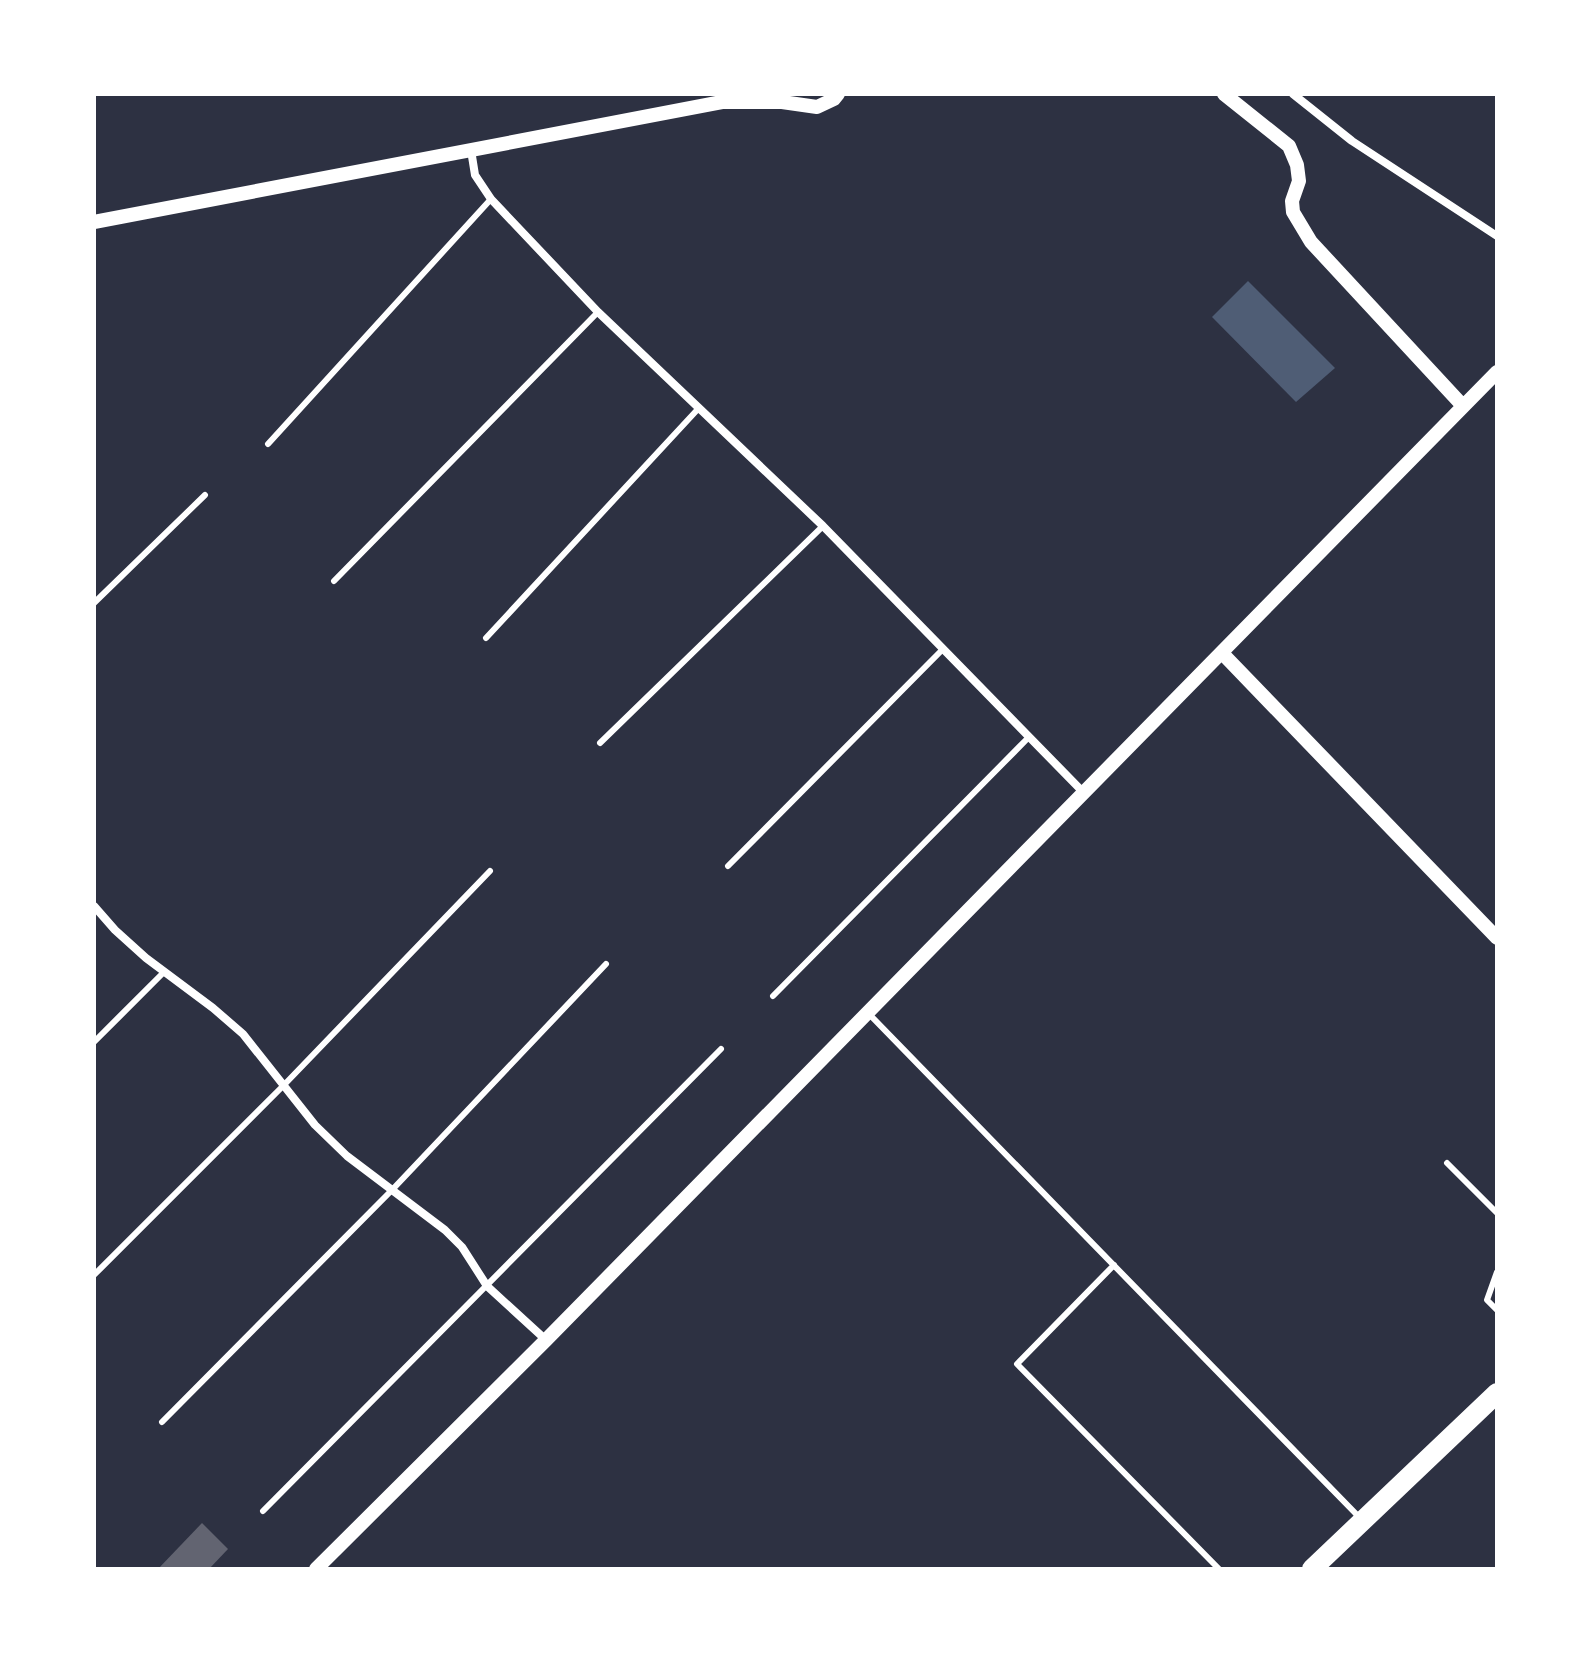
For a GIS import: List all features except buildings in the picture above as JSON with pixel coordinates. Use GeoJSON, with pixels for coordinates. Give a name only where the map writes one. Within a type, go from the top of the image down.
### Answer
{"type":"FeatureCollection","features":[{"type":"Feature","properties":{"kind":"main road"},"geometry":{"type":"LineString","coordinates":[[1312,1569],[1497,1393]]}},
{"type":"Feature","properties":{"kind":"street"},"geometry":{"type":"LineString","coordinates":[[94,222],[722,102],[782,102],[817,107],[838,94]]}},
{"type":"Feature","properties":{"kind":"street"},"geometry":{"type":"LineString","coordinates":[[1224,94],[1289,146],[1297,165],[1299,181],[1292,201],[1293,212],[1311,242],[1463,406]]}},
{"type":"Feature","properties":{"kind":"street"},"geometry":{"type":"LineString","coordinates":[[1293,94],[1352,141],[1497,236]]}},
{"type":"Feature","properties":{"kind":"street"},"geometry":{"type":"LineString","coordinates":[[471,150],[475,175],[491,199],[598,312],[823,526],[1084,793]]}},
{"type":"Feature","properties":{"kind":"street"},"geometry":{"type":"LineString","coordinates":[[316,1569],[546,1340],[1497,372]]}},
{"type":"Feature","properties":{"kind":"street"},"geometry":{"type":"LineString","coordinates":[[1222,653],[1497,938]]}},
{"type":"Feature","properties":{"kind":"street"},"geometry":{"type":"LineString","coordinates":[[94,906],[115,930],[243,1034],[315,1125],[347,1156],[445,1230],[462,1247],[487,1286],[546,1340]]}},
{"type":"Feature","properties":{"kind":"lane"},"geometry":{"type":"LineString","coordinates":[[268,444],[491,199]]}},
{"type":"Feature","properties":{"kind":"lane"},"geometry":{"type":"LineString","coordinates":[[334,581],[598,312]]}},
{"type":"Feature","properties":{"kind":"lane"},"geometry":{"type":"LineString","coordinates":[[486,638],[698,409]]}},
{"type":"Feature","properties":{"kind":"lane"},"geometry":{"type":"LineString","coordinates":[[94,603],[205,495]]}},
{"type":"Feature","properties":{"kind":"lane"},"geometry":{"type":"LineString","coordinates":[[600,743],[823,526]]}},
{"type":"Feature","properties":{"kind":"lane"},"geometry":{"type":"LineString","coordinates":[[728,866],[942,650]]}},
{"type":"Feature","properties":{"kind":"lane"},"geometry":{"type":"LineString","coordinates":[[773,996],[1028,738]]}},
{"type":"Feature","properties":{"kind":"lane"},"geometry":{"type":"LineString","coordinates":[[94,1275],[283,1086],[490,871]]}},
{"type":"Feature","properties":{"kind":"lane"},"geometry":{"type":"LineString","coordinates":[[162,1422],[392,1190],[606,964]]}},
{"type":"Feature","properties":{"kind":"lane"},"geometry":{"type":"LineString","coordinates":[[94,1042],[164,972]]}},
{"type":"Feature","properties":{"kind":"lane"},"geometry":{"type":"LineString","coordinates":[[867,1012],[1362,1520]]}},
{"type":"Feature","properties":{"kind":"lane"},"geometry":{"type":"LineString","coordinates":[[263,1511],[721,1049]]}},
{"type":"Feature","properties":{"kind":"lane"},"geometry":{"type":"LineString","coordinates":[[1447,1163],[1497,1213]]}},
{"type":"Feature","properties":{"kind":"lane"},"geometry":{"type":"LineString","coordinates":[[1114,1265],[1017,1364],[1219,1569]]}},
{"type":"Feature","properties":{"kind":"lane"},"geometry":{"type":"LineString","coordinates":[[1497,1272],[1487,1300],[1497,1310]]}},
{"type":"Feature","properties":{"kind":"water"},"geometry":{"type":"Polygon","coordinates":[[[1248,281],[1335,368],[1296,402],[1212,317],[1248,281]]]}}]}
